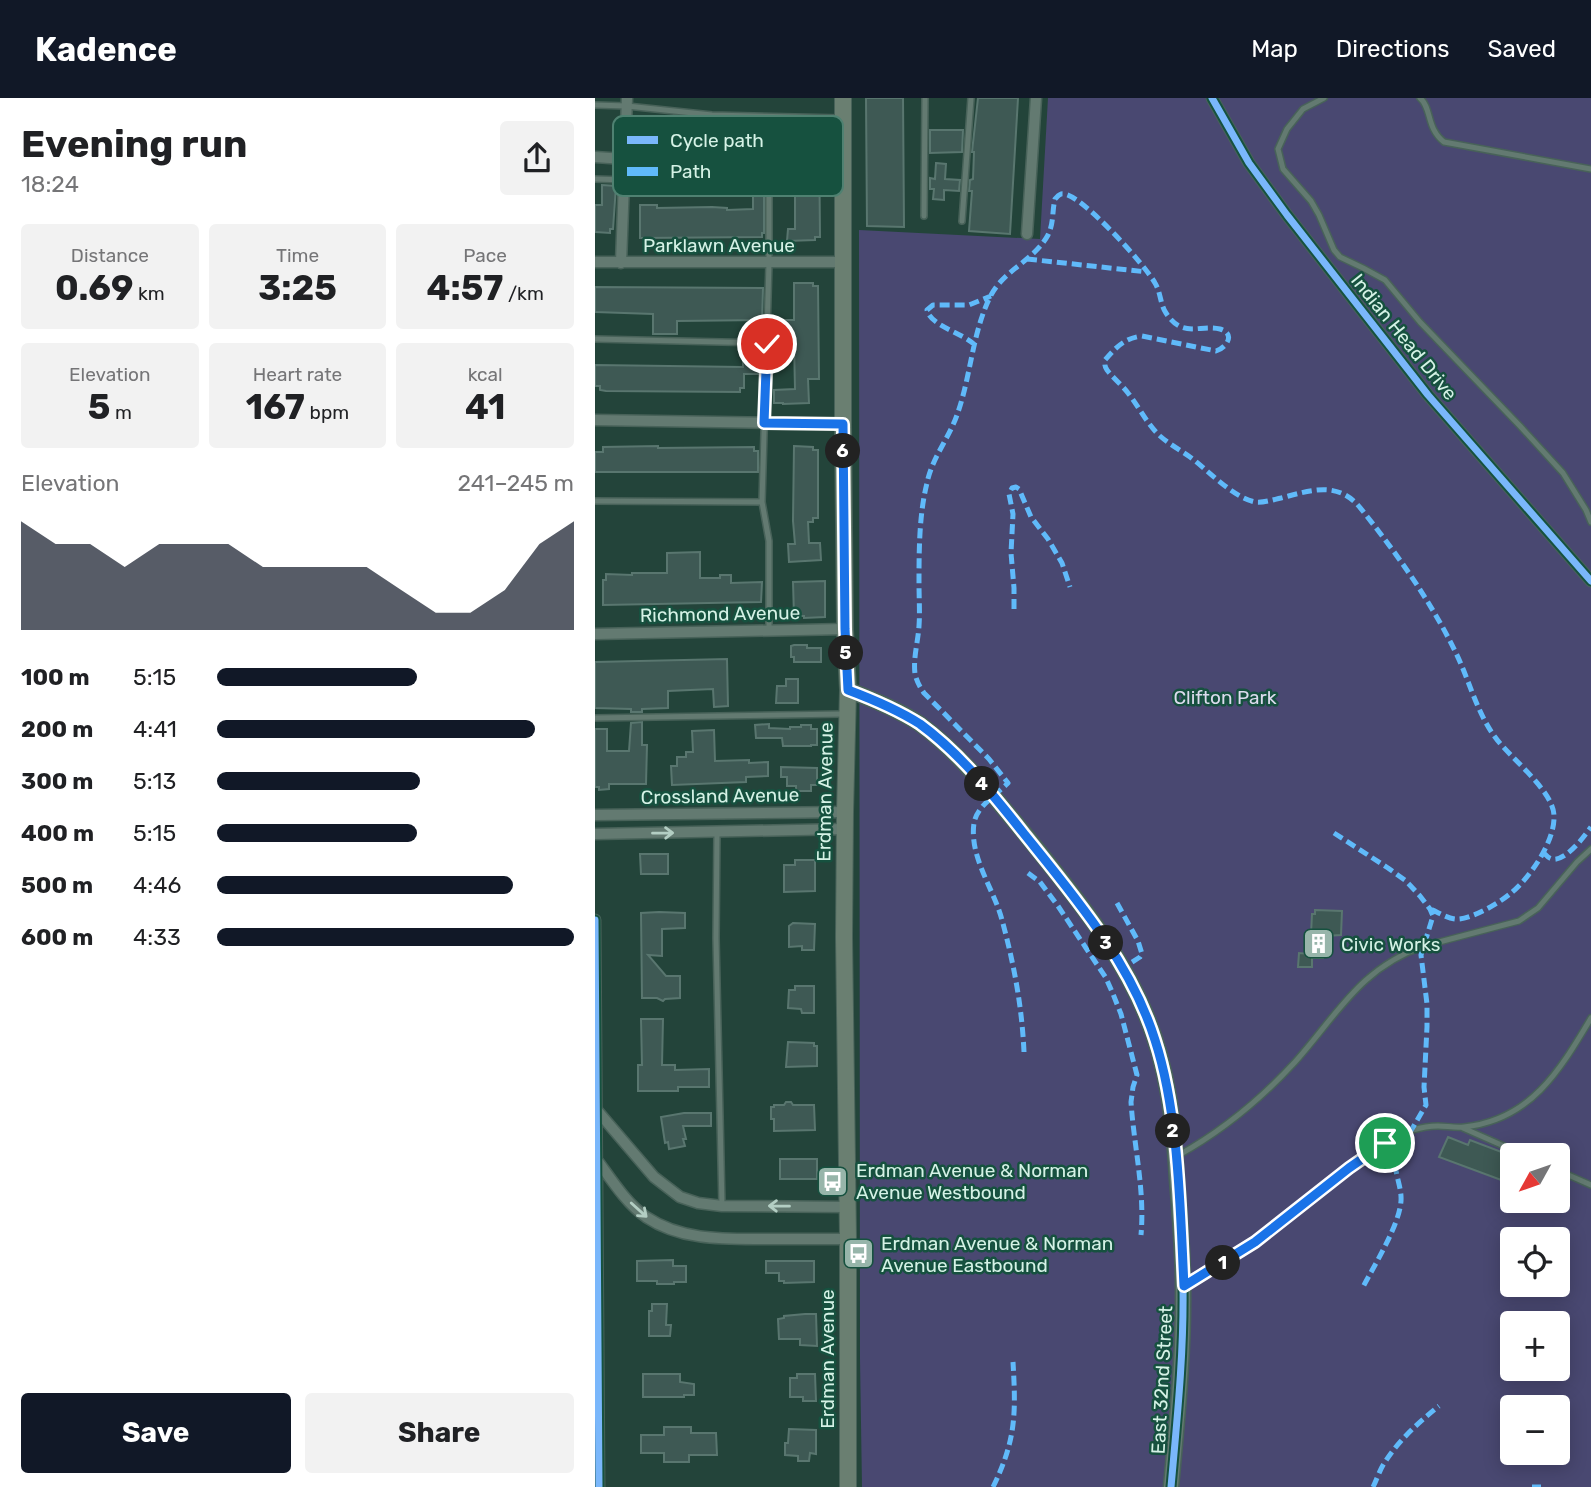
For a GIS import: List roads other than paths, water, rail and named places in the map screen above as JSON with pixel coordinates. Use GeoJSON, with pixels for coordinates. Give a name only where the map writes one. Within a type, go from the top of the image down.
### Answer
{"type":"FeatureCollection","features":[{"type":"Feature","properties":{"kind":"main road","name":"Erdman Avenue"},"geometry":{"type":"LineString","coordinates":[[843,98],[843,424],[848,690],[845,812],[848,1487]]}},
{"type":"Feature","properties":{"kind":"street"},"geometry":{"type":"LineString","coordinates":[[1027,234],[1036,98]]}},
{"type":"Feature","properties":{"kind":"street","name":"Indian Head Drive"},"geometry":{"type":"LineString","coordinates":[[1212,98],[1249,163],[1428,395],[1591,581]]}},
{"type":"Feature","properties":{"kind":"street"},"geometry":{"type":"LineString","coordinates":[[595,157],[613,158]]}},
{"type":"Feature","properties":{"kind":"street"},"geometry":{"type":"LineString","coordinates":[[621,263],[624,196]]}},
{"type":"Feature","properties":{"kind":"street","name":"Parklawn Avenue"},"geometry":{"type":"LineString","coordinates":[[595,262],[843,262]]}},
{"type":"Feature","properties":{"kind":"street"},"geometry":{"type":"LineString","coordinates":[[595,420],[843,424]]}},
{"type":"Feature","properties":{"kind":"street","name":"Richmond Avenue"},"geometry":{"type":"LineString","coordinates":[[595,634],[845,629]]}},
{"type":"Feature","properties":{"kind":"street","name":"East 32nd Street"},"geometry":{"type":"LineString","coordinates":[[848,690],[918,723],[936,737],[994,796],[1087,915],[1123,968],[1151,1028],[1170,1106],[1184,1286],[1180,1390],[1171,1487]]}},
{"type":"Feature","properties":{"kind":"street","name":"Crossland Avenue"},"geometry":{"type":"LineString","coordinates":[[595,816],[845,812]]}},
{"type":"Feature","properties":{"kind":"street","name":"Crossland Avenue"},"geometry":{"type":"LineString","coordinates":[[595,834],[845,829]]}},
{"type":"Feature","properties":{"kind":"street"},"geometry":{"type":"LineString","coordinates":[[595,920],[599,1487]]}},
{"type":"Feature","properties":{"kind":"street"},"geometry":{"type":"LineString","coordinates":[[595,1108],[638,1160],[664,1186],[689,1201],[722,1206],[847,1207]]}},
{"type":"Feature","properties":{"kind":"street"},"geometry":{"type":"LineString","coordinates":[[596,1159],[621,1193],[644,1216],[677,1232],[697,1237],[728,1239],[848,1239]]}},
{"type":"Feature","properties":{"kind":"lane"},"geometry":{"type":"LineString","coordinates":[[924,216],[925,98]]}},
{"type":"Feature","properties":{"kind":"lane"},"geometry":{"type":"LineString","coordinates":[[962,221],[971,98]]}},
{"type":"Feature","properties":{"kind":"lane"},"geometry":{"type":"LineString","coordinates":[[1324,98],[1303,109],[1287,129],[1278,149],[1283,169],[1311,201],[1334,250],[1340,257],[1385,280],[1420,322],[1563,473],[1591,522]]}},
{"type":"Feature","properties":{"kind":"lane"},"geometry":{"type":"LineString","coordinates":[[1420,98],[1425,102],[1436,136],[1444,142],[1591,169]]}},
{"type":"Feature","properties":{"kind":"lane"},"geometry":{"type":"LineString","coordinates":[[595,104],[627,102],[712,115],[756,116]]}},
{"type":"Feature","properties":{"kind":"lane"},"geometry":{"type":"LineString","coordinates":[[595,179],[613,180]]}},
{"type":"Feature","properties":{"kind":"lane"},"geometry":{"type":"LineString","coordinates":[[769,196],[762,502],[769,541],[769,631]]}},
{"type":"Feature","properties":{"kind":"lane"},"geometry":{"type":"LineString","coordinates":[[595,339],[767,344]]}},
{"type":"Feature","properties":{"kind":"lane"},"geometry":{"type":"LineString","coordinates":[[595,501],[762,502]]}},
{"type":"Feature","properties":{"kind":"lane"},"geometry":{"type":"LineString","coordinates":[[595,718],[847,714]]}},
{"type":"Feature","properties":{"kind":"lane"},"geometry":{"type":"LineString","coordinates":[[717,831],[716,938],[722,1206]]}},
{"type":"Feature","properties":{"kind":"lane"},"geometry":{"type":"LineString","coordinates":[[1176,1157],[1222,1128],[1269,1089],[1348,997],[1382,966],[1424,946],[1519,921],[1538,908],[1591,849]]}},
{"type":"Feature","properties":{"kind":"lane"},"geometry":{"type":"LineString","coordinates":[[1184,1286],[1255,1242],[1385,1143],[1411,1130],[1435,1126],[1463,1127],[1501,1118],[1515,1111],[1531,1100],[1565,1062],[1591,1018]]}},
{"type":"Feature","properties":{"kind":"lane"},"geometry":{"type":"LineString","coordinates":[[1463,1127],[1500,1144]]}},
{"type":"Feature","properties":{"kind":"lane"},"geometry":{"type":"LineString","coordinates":[[1570,1176],[1591,1185]]}},
{"type":"Feature","properties":{"kind":"place","name":"Civic Works"},"geometry":{"type":"Point","coordinates":[1318,944]}},
{"type":"Feature","properties":{"kind":"place","name":"Erdman Avenue & Norman Avenue Westbound"},"geometry":{"type":"Point","coordinates":[833,1181]}},
{"type":"Feature","properties":{"kind":"place","name":"Erdman Avenue & Norman Avenue Eastbound"},"geometry":{"type":"Point","coordinates":[858,1254]}},
{"type":"Feature","properties":{"kind":"park label","name":"Clifton Park"},"geometry":{"type":"Point","coordinates":[1225,697]}}]}
